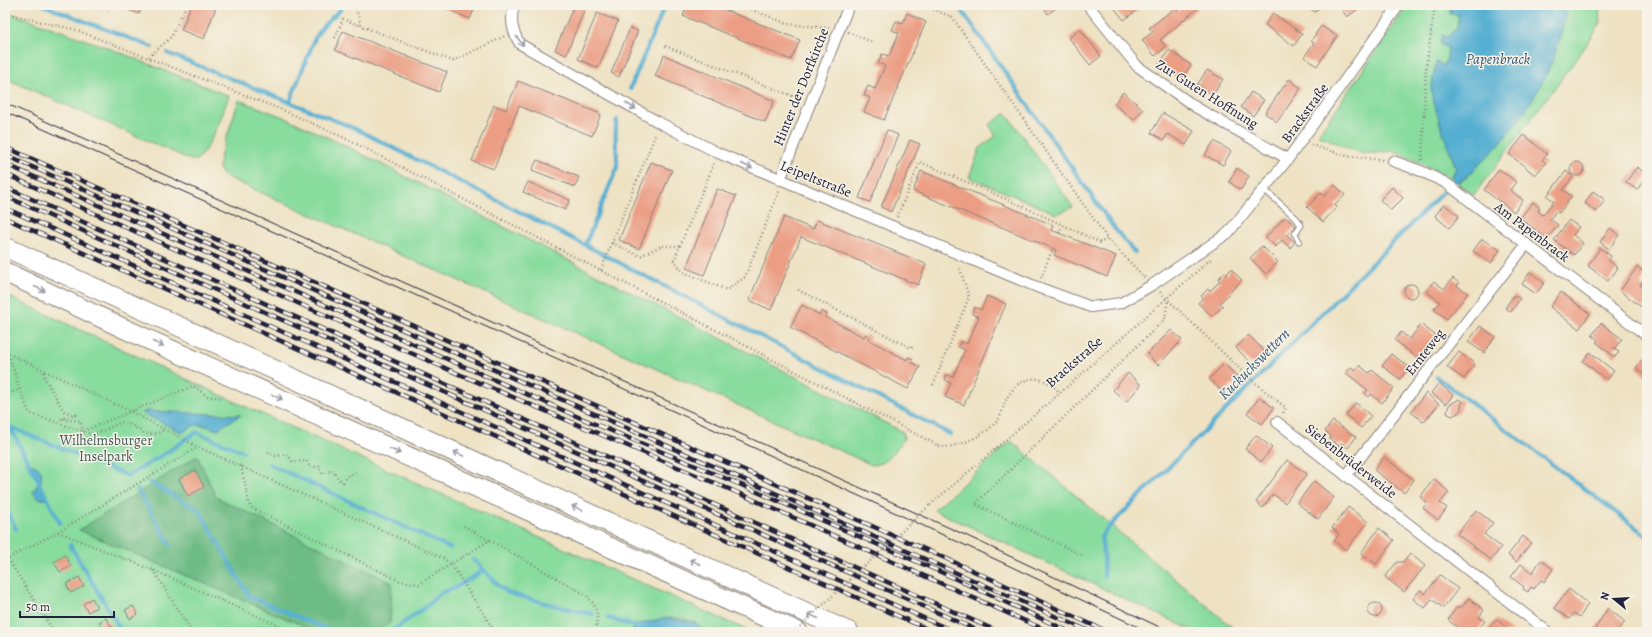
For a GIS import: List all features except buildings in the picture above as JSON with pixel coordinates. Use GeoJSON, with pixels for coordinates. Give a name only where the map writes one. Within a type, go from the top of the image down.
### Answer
{"type":"FeatureCollection","features":[{"type":"Feature","properties":{"kind":"highway"},"geometry":{"type":"LineString","coordinates":[[5,247],[849,632]]}},
{"type":"Feature","properties":{"kind":"highway"},"geometry":{"type":"LineString","coordinates":[[5,272],[132,333],[798,632]]}},
{"type":"Feature","properties":{"kind":"street"},"geometry":{"type":"LineString","coordinates":[[513,32],[511,15],[514,5]]}},
{"type":"Feature","properties":{"kind":"street","name":"Hinter der Dorfkirche"},"geometry":{"type":"LineString","coordinates":[[780,180],[848,5]]}},
{"type":"Feature","properties":{"kind":"street","name":"Zur Guten Hoffnung"},"geometry":{"type":"LineString","coordinates":[[1088,5],[1137,66],[1197,108],[1288,159]]}},
{"type":"Feature","properties":{"kind":"street","name":"Brackstraße"},"geometry":{"type":"LineString","coordinates":[[1152,285],[1228,233],[1301,142],[1399,5]]}},
{"type":"Feature","properties":{"kind":"street","name":"Leipeltstraße"},"geometry":{"type":"LineString","coordinates":[[513,32],[520,44],[532,52],[660,123],[718,153],[1037,287],[1091,307],[1121,303],[1152,285]]}},
{"type":"Feature","properties":{"kind":"street","name":"Am Papenbrack"},"geometry":{"type":"LineString","coordinates":[[1393,161],[1421,171],[1449,186],[1526,246],[1647,336]]}},
{"type":"Feature","properties":{"kind":"street","name":"Ernteweg"},"geometry":{"type":"LineString","coordinates":[[1346,476],[1526,246]]}},
{"type":"Feature","properties":{"kind":"street","name":"Siebenbrüderweide"},"geometry":{"type":"LineString","coordinates":[[1277,422],[1548,632]]}},
{"type":"Feature","properties":{"kind":"lane"},"geometry":{"type":"LineString","coordinates":[[1264,189],[1296,218],[1300,225],[1295,234],[1299,241]]}},
{"type":"Feature","properties":{"kind":"path"},"geometry":{"type":"LineString","coordinates":[[107,12],[110,5]]}},
{"type":"Feature","properties":{"kind":"path"},"geometry":{"type":"LineString","coordinates":[[149,57],[172,36],[186,5]]}},
{"type":"Feature","properties":{"kind":"path"},"geometry":{"type":"LineString","coordinates":[[355,5],[362,26]]}},
{"type":"Feature","properties":{"kind":"path"},"geometry":{"type":"LineString","coordinates":[[740,5],[788,24],[819,26],[839,30]]}},
{"type":"Feature","properties":{"kind":"path"},"geometry":{"type":"LineString","coordinates":[[922,5],[952,17],[1107,238],[1152,285]]}},
{"type":"Feature","properties":{"kind":"path"},"geometry":{"type":"LineString","coordinates":[[1421,171],[1426,68],[1435,5]]}},
{"type":"Feature","properties":{"kind":"path"},"geometry":{"type":"LineString","coordinates":[[5,12],[76,30],[149,57],[285,111],[349,140],[941,447],[952,447],[976,438],[998,420],[1006,400],[1013,389],[1025,380],[1040,379],[1046,381],[1052,384],[1060,393]]}},
{"type":"Feature","properties":{"kind":"path"},"geometry":{"type":"LineString","coordinates":[[335,38],[342,19],[453,61],[513,32]]}},
{"type":"Feature","properties":{"kind":"path"},"geometry":{"type":"LineString","coordinates":[[852,33],[872,42]]}},
{"type":"Feature","properties":{"kind":"path"},"geometry":{"type":"LineString","coordinates":[[665,46],[810,103]]}},
{"type":"Feature","properties":{"kind":"path"},"geometry":{"type":"LineString","coordinates":[[601,270],[660,123]]}},
{"type":"Feature","properties":{"kind":"path"},"geometry":{"type":"LineString","coordinates":[[1301,142],[1347,156],[1393,161]]}},
{"type":"Feature","properties":{"kind":"path"},"geometry":{"type":"LineString","coordinates":[[718,153],[674,260],[683,272],[726,290],[745,277],[780,190],[780,180]]}},
{"type":"Feature","properties":{"kind":"path"},"geometry":{"type":"LineString","coordinates":[[893,226],[920,162],[1020,205],[1101,243],[1107,238]]}},
{"type":"Feature","properties":{"kind":"path"},"geometry":{"type":"LineString","coordinates":[[1059,233],[1062,226]]}},
{"type":"Feature","properties":{"kind":"path"},"geometry":{"type":"LineString","coordinates":[[612,243],[640,256],[661,246],[680,246]]}},
{"type":"Feature","properties":{"kind":"path"},"geometry":{"type":"LineString","coordinates":[[1037,287],[1053,248]]}},
{"type":"Feature","properties":{"kind":"path"},"geometry":{"type":"LineString","coordinates":[[932,385],[968,297],[954,252]]}},
{"type":"Feature","properties":{"kind":"path","name":"Brackstraße"},"geometry":{"type":"LineString","coordinates":[[794,632],[930,505],[1209,262],[1213,256]]}},
{"type":"Feature","properties":{"kind":"path"},"geometry":{"type":"LineString","coordinates":[[798,290],[911,348],[913,345]]}},
{"type":"Feature","properties":{"kind":"path"},"geometry":{"type":"LineString","coordinates":[[1168,298],[1248,377],[1286,408],[1277,422]]}},
{"type":"Feature","properties":{"kind":"path"},"geometry":{"type":"LineString","coordinates":[[1082,555],[975,504],[1165,319],[1168,298]]}},
{"type":"Feature","properties":{"kind":"path"},"geometry":{"type":"LineString","coordinates":[[5,343],[10,354],[20,390],[29,412],[32,414],[84,431],[85,433],[94,434],[121,422],[148,434],[157,433],[165,429]]}},
{"type":"Feature","properties":{"kind":"path"},"geometry":{"type":"LineString","coordinates":[[5,352],[44,372],[132,412],[198,447],[436,555],[451,564],[495,632]]}},
{"type":"Feature","properties":{"kind":"path"},"geometry":{"type":"LineString","coordinates":[[44,372],[45,379],[64,411],[76,415],[60,419],[80,421],[84,431]]}},
{"type":"Feature","properties":{"kind":"path"},"geometry":{"type":"LineString","coordinates":[[84,431],[192,386],[206,396],[221,398]]}},
{"type":"Feature","properties":{"kind":"path"},"geometry":{"type":"LineString","coordinates":[[5,394],[20,390]]}},
{"type":"Feature","properties":{"kind":"path"},"geometry":{"type":"LineString","coordinates":[[5,560],[58,532],[198,447]]}},
{"type":"Feature","properties":{"kind":"path"},"geometry":{"type":"LineString","coordinates":[[268,452],[276,456],[286,454],[293,462],[308,461],[310,468],[319,466],[322,474],[332,470],[343,482],[347,476],[356,472]]}},
{"type":"Feature","properties":{"kind":"path"},"geometry":{"type":"LineString","coordinates":[[240,465],[250,507],[400,581],[418,584],[490,540]]}},
{"type":"Feature","properties":{"kind":"path"},"geometry":{"type":"LineString","coordinates":[[464,526],[586,595],[597,609],[598,620],[595,632]]}},
{"type":"Feature","properties":{"kind":"path"},"geometry":{"type":"LineString","coordinates":[[58,532],[153,570],[293,632]]}},
{"type":"Feature","properties":{"kind":"path"},"geometry":{"type":"LineString","coordinates":[[8,559],[54,632]]}},
{"type":"Feature","properties":{"kind":"path"},"geometry":{"type":"LineString","coordinates":[[153,570],[192,632]]}},
{"type":"Feature","properties":{"kind":"green space"},"geometry":{"type":"Polygon","coordinates":[[[1408,5],[1452,5],[1449,11],[1459,15],[1457,28],[1447,37],[1443,35],[1444,45],[1448,48],[1447,59],[1443,66],[1437,62],[1439,121],[1456,168],[1451,178],[1395,151],[1363,154],[1318,135],[1408,5]]]}},
{"type":"Feature","properties":{"kind":"green space"},"geometry":{"type":"Polygon","coordinates":[[[1566,5],[1599,5],[1600,24],[1583,50],[1474,195],[1457,183],[1466,178],[1505,138],[1565,17],[1566,5]]]}},
{"type":"Feature","properties":{"kind":"green space"},"geometry":{"type":"Polygon","coordinates":[[[5,11],[106,47],[229,96],[208,146],[197,160],[191,160],[5,78],[5,11]]]}},
{"type":"Feature","properties":{"kind":"green space"},"geometry":{"type":"Polygon","coordinates":[[[239,100],[286,118],[348,147],[903,432],[904,438],[891,456],[878,464],[872,465],[224,176],[219,168],[220,157],[239,100]]]}},
{"type":"Feature","properties":{"kind":"green space"},"geometry":{"type":"Polygon","coordinates":[[[1006,113],[1073,207],[1057,214],[969,177],[980,148],[996,136],[989,125],[1006,113]]]}},
{"type":"Feature","properties":{"kind":"green space","name":"Wilhelmsburger Inselpark"},"geometry":{"type":"Polygon","coordinates":[[[5,295],[253,410],[751,632],[704,632],[697,625],[689,621],[680,618],[671,618],[634,626],[633,632],[5,632],[5,295]]]}},
{"type":"Feature","properties":{"kind":"green space"},"geometry":{"type":"Polygon","coordinates":[[[1011,441],[1238,632],[1196,632],[934,510],[1011,441]]]}},
{"type":"Feature","properties":{"kind":"green space"},"geometry":{"type":"Polygon","coordinates":[[[197,456],[216,497],[392,583],[390,623],[376,632],[318,632],[79,530],[197,456]]]}},
{"type":"Feature","properties":{"kind":"water","name":"Papenbrack"},"geometry":{"type":"Polygon","coordinates":[[[1452,5],[1566,5],[1563,27],[1557,47],[1540,87],[1516,124],[1502,141],[1469,174],[1457,183],[1451,178],[1456,168],[1439,121],[1431,91],[1436,62],[1443,66],[1447,59],[1448,48],[1440,44],[1442,35],[1447,37],[1457,28],[1459,15],[1450,14],[1452,5]]]}},
{"type":"Feature","properties":{"kind":"water"},"geometry":{"type":"Polygon","coordinates":[[[146,411],[241,415],[216,430],[207,426],[199,425],[187,429],[183,433],[142,413],[146,411]]]}},
{"type":"Feature","properties":{"kind":"water"},"geometry":{"type":"Polygon","coordinates":[[[29,463],[39,468],[42,477],[40,485],[48,499],[39,498],[33,492],[39,482],[29,463]]]}},
{"type":"Feature","properties":{"kind":"water"},"geometry":{"type":"Polygon","coordinates":[[[664,618],[694,622],[704,632],[633,632],[636,623],[639,624],[664,618]]]}},
{"type":"Feature","properties":{"kind":"waterway"},"geometry":{"type":"LineString","coordinates":[[43,5],[152,47]]}},
{"type":"Feature","properties":{"kind":"waterway"},"geometry":{"type":"LineString","coordinates":[[290,101],[315,38],[323,26],[345,5]]}},
{"type":"Feature","properties":{"kind":"waterway"},"geometry":{"type":"LineString","coordinates":[[630,89],[665,5]]}},
{"type":"Feature","properties":{"kind":"waterway"},"geometry":{"type":"LineString","coordinates":[[958,5],[1114,228],[1135,253]]}},
{"type":"Feature","properties":{"kind":"waterway"},"geometry":{"type":"LineString","coordinates":[[167,53],[354,128],[585,245],[950,434]]}},
{"type":"Feature","properties":{"kind":"waterway"},"geometry":{"type":"LineString","coordinates":[[585,245],[617,168],[615,132],[617,120]]}},
{"type":"Feature","properties":{"kind":"waterway","name":"Kuckuckswettern"},"geometry":{"type":"LineString","coordinates":[[1104,577],[1104,557],[1101,537],[1108,528],[1454,181]]}},
{"type":"Feature","properties":{"kind":"waterway"},"geometry":{"type":"LineString","coordinates":[[1437,377],[1647,536]]}},
{"type":"Feature","properties":{"kind":"waterway"},"geometry":{"type":"LineString","coordinates":[[5,425],[128,476],[169,451],[196,432],[244,452]]}},
{"type":"Feature","properties":{"kind":"waterway"},"geometry":{"type":"LineString","coordinates":[[10,427],[60,523]]}},
{"type":"Feature","properties":{"kind":"waterway"},"geometry":{"type":"LineString","coordinates":[[269,464],[450,548]]}},
{"type":"Feature","properties":{"kind":"waterway"},"geometry":{"type":"LineString","coordinates":[[149,482],[199,510],[249,596],[333,632]]}},
{"type":"Feature","properties":{"kind":"waterway"},"geometry":{"type":"LineString","coordinates":[[138,490],[170,545]]}},
{"type":"Feature","properties":{"kind":"waterway"},"geometry":{"type":"LineString","coordinates":[[5,507],[16,529]]}},
{"type":"Feature","properties":{"kind":"waterway"},"geometry":{"type":"LineString","coordinates":[[70,545],[122,632]]}},
{"type":"Feature","properties":{"kind":"waterway"},"geometry":{"type":"LineString","coordinates":[[473,559],[498,585],[508,593],[593,614]]}},
{"type":"Feature","properties":{"kind":"waterway"},"geometry":{"type":"LineString","coordinates":[[391,632],[424,608],[441,593],[455,588],[484,570]]}},
{"type":"Feature","properties":{"kind":"waterway"},"geometry":{"type":"LineString","coordinates":[[608,618],[634,626]]}},
{"type":"Feature","properties":{"kind":"tram line"},"geometry":{"type":"LineString","coordinates":[[5,103],[963,534],[1170,632]]}},
{"type":"Feature","properties":{"kind":"tram line"},"geometry":{"type":"LineString","coordinates":[[5,112],[722,433],[1149,632]]}},
{"type":"Feature","properties":{"kind":"railway"},"geometry":{"type":"LineString","coordinates":[[5,147],[945,558],[1108,632]]}},
{"type":"Feature","properties":{"kind":"railway"},"geometry":{"type":"LineString","coordinates":[[5,155],[1091,632]]}},
{"type":"Feature","properties":{"kind":"railway"},"geometry":{"type":"LineString","coordinates":[[5,164],[583,419],[739,484],[943,573],[1070,632]]}},
{"type":"Feature","properties":{"kind":"railway"},"geometry":{"type":"LineString","coordinates":[[5,174],[454,372],[736,492],[1050,632]]}},
{"type":"Feature","properties":{"kind":"railway"},"geometry":{"type":"LineString","coordinates":[[5,187],[999,632]]}},
{"type":"Feature","properties":{"kind":"railway"},"geometry":{"type":"LineString","coordinates":[[5,196],[981,632]]}},
{"type":"Feature","properties":{"kind":"railway"},"geometry":{"type":"LineString","coordinates":[[5,208],[955,632]]}},
{"type":"Feature","properties":{"kind":"railway"},"geometry":{"type":"LineString","coordinates":[[5,218],[934,632]]}}]}
